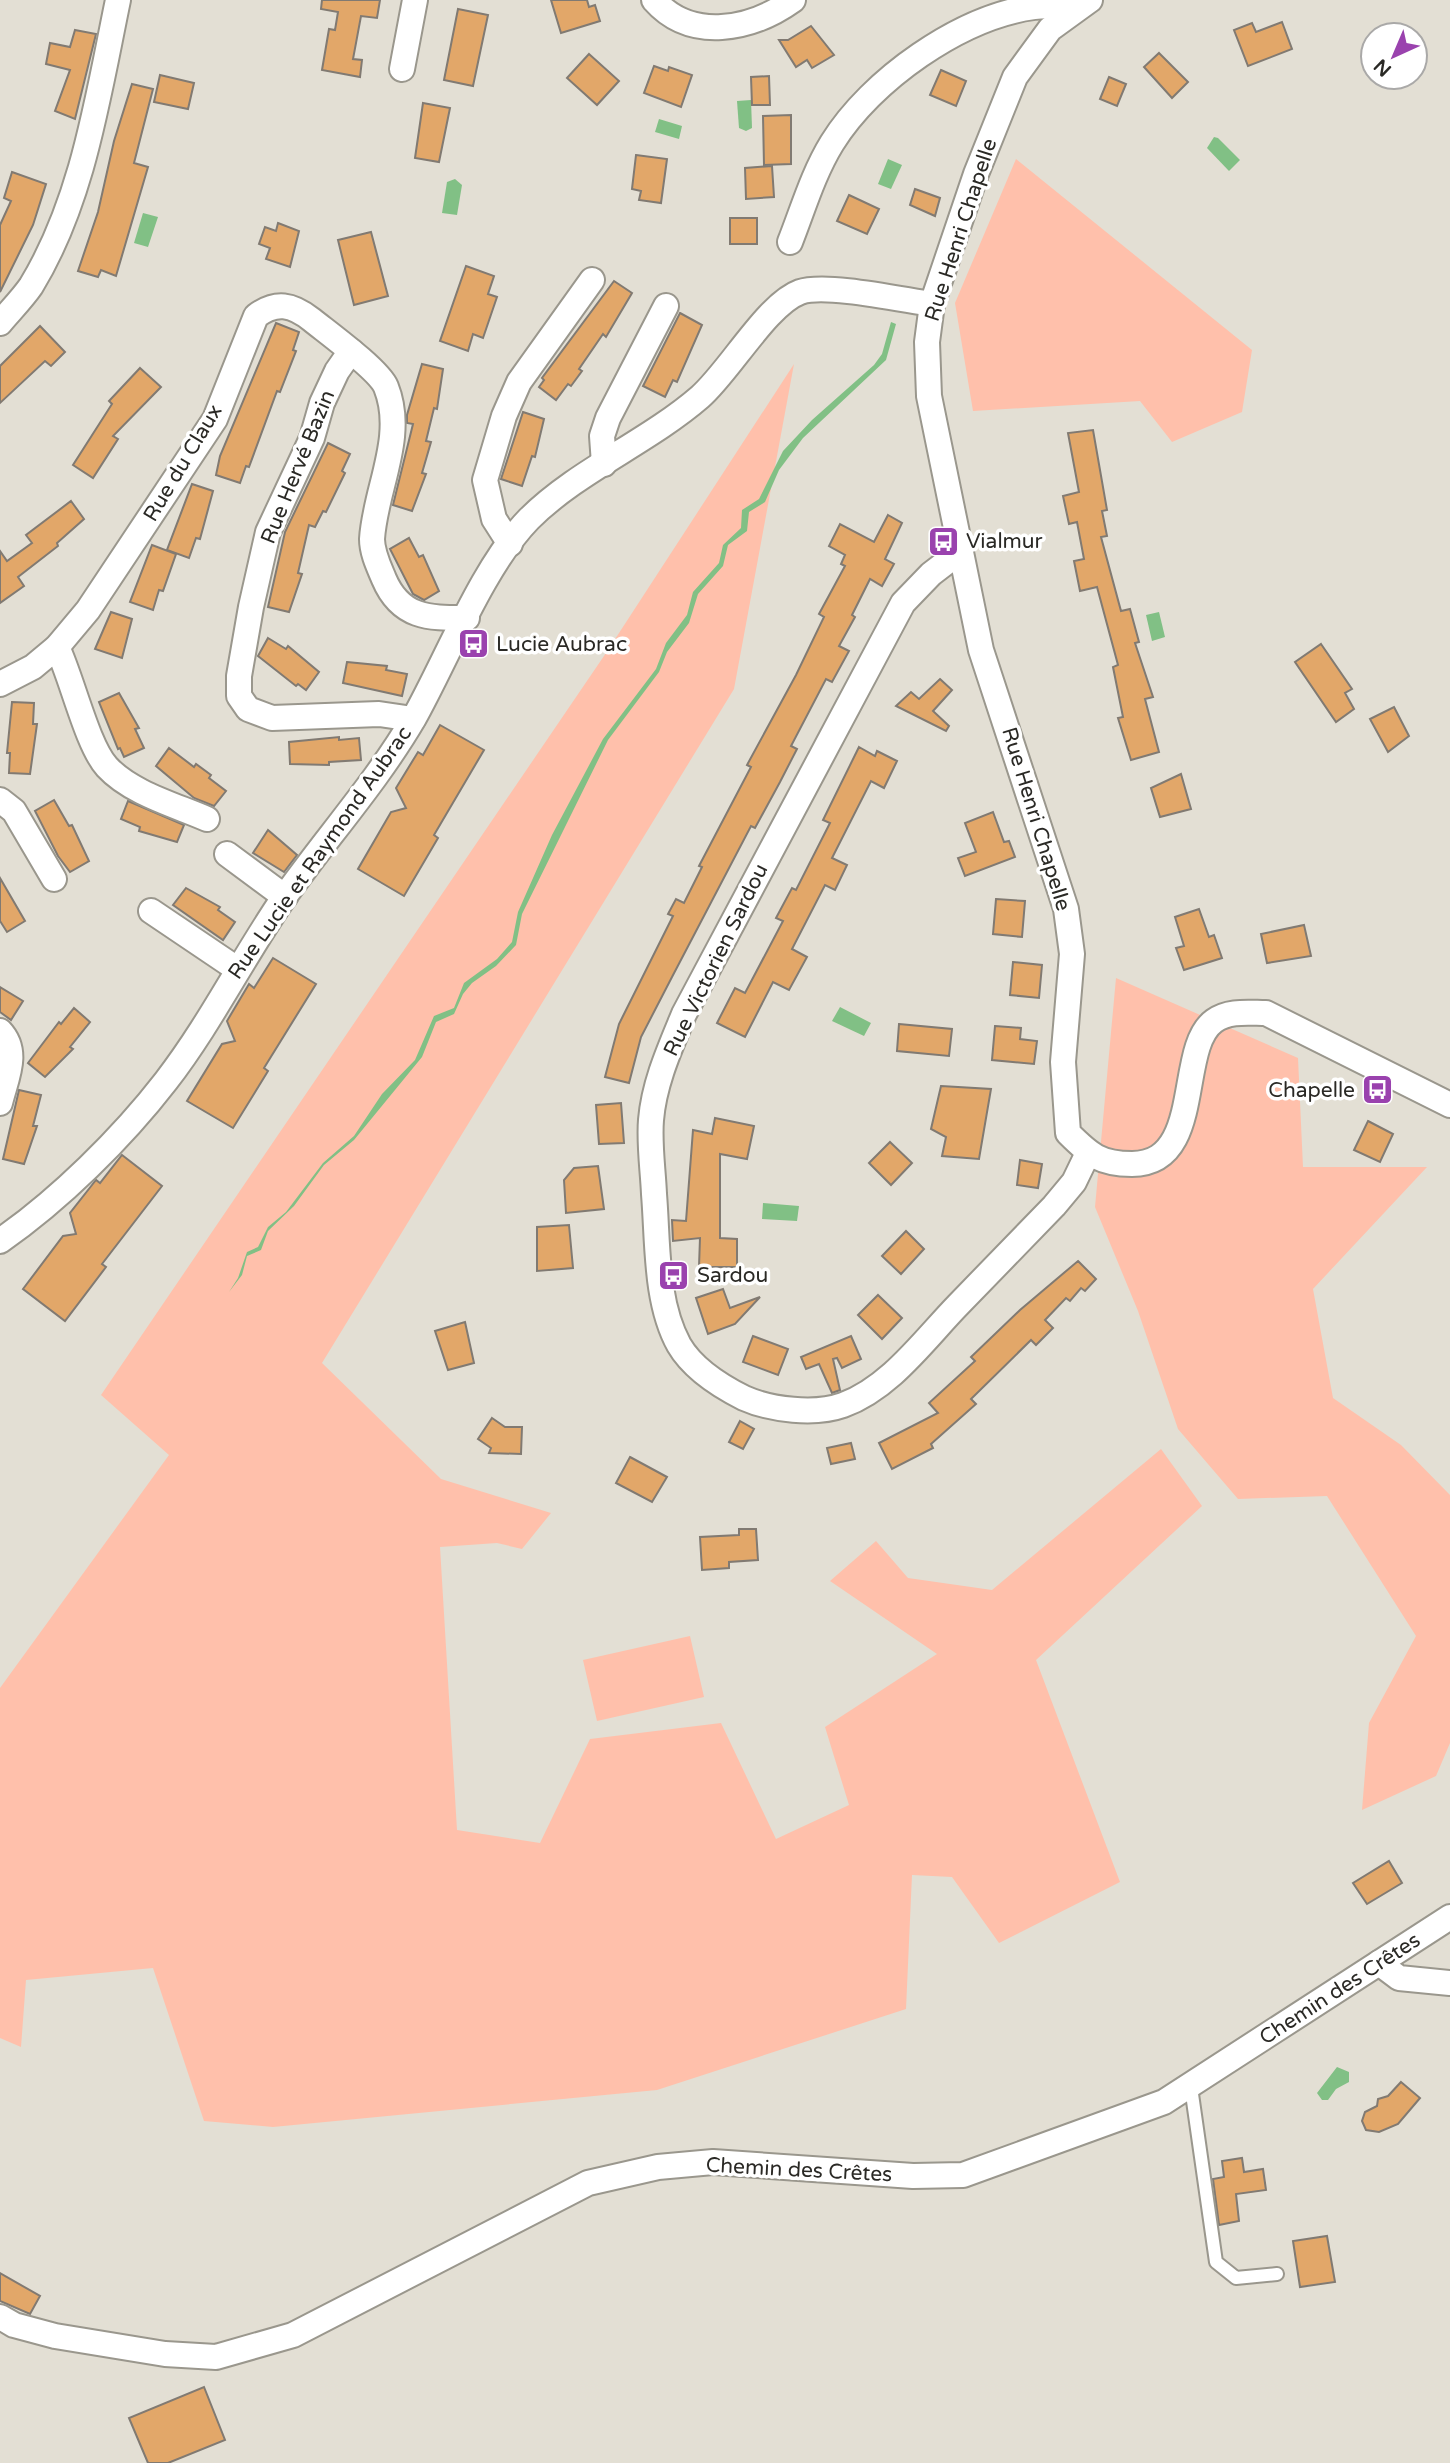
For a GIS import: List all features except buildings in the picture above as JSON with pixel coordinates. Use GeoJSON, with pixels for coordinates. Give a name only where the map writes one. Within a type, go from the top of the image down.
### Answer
{"type":"FeatureCollection","features":[{"type":"Feature","properties":{"kind":"street"},"geometry":{"type":"LineString","coordinates":[[0,323],[29,288],[51,249],[76,183],[118,0]]}},
{"type":"Feature","properties":{"kind":"street"},"geometry":{"type":"LineString","coordinates":[[402,69],[415,0]]}},
{"type":"Feature","properties":{"kind":"street"},"geometry":{"type":"LineString","coordinates":[[654,0],[665,12],[693,26],[727,28],[758,19],[793,0]]}},
{"type":"Feature","properties":{"kind":"street"},"geometry":{"type":"LineString","coordinates":[[790,242],[814,178],[832,143],[881,88],[914,60],[945,40],[994,16],[1035,6],[1083,3]]}},
{"type":"Feature","properties":{"kind":"street","name":"Rue Henri Chapelle"},"geometry":{"type":"LineString","coordinates":[[1083,3],[1050,29],[1014,77],[976,174],[932,304],[927,342],[929,396],[981,650],[1066,909],[1072,954],[1063,1062],[1064,1103],[1068,1133],[1088,1153]]}},
{"type":"Feature","properties":{"kind":"street"},"geometry":{"type":"LineString","coordinates":[[510,544],[495,519],[485,480],[504,416],[519,382],[592,280]]}},
{"type":"Feature","properties":{"kind":"street","name":"Rue Lucie et Raymond Aubrac"},"geometry":{"type":"LineString","coordinates":[[0,1241],[75,1177],[122,1132],[166,1082],[285,897],[373,782],[413,719],[510,544],[529,519],[683,411],[718,382],[776,310],[801,292],[837,291],[932,304]]}},
{"type":"Feature","properties":{"kind":"street","name":"Rue du Claux"},"geometry":{"type":"LineString","coordinates":[[0,684],[33,667],[57,647],[88,610],[215,419],[256,316],[269,306],[288,305],[351,351],[385,385],[392,409],[390,450],[372,541],[388,588],[411,614],[429,618],[467,618]]}},
{"type":"Feature","properties":{"kind":"street"},"geometry":{"type":"LineString","coordinates":[[604,464],[602,436],[608,418],[666,306]]}},
{"type":"Feature","properties":{"kind":"street","name":"Rue Hervé Bazin"},"geometry":{"type":"LineString","coordinates":[[351,351],[337,371],[322,402],[312,438],[268,532],[251,607],[239,676],[239,696],[248,709],[272,718],[379,714],[413,719]]}},
{"type":"Feature","properties":{"kind":"street","name":"Rue Victorien Sardou"},"geometry":{"type":"LineString","coordinates":[[961,551],[931,573],[903,603],[696,990],[668,1053],[653,1109],[652,1147],[661,1278],[679,1345],[699,1368],[725,1388],[753,1402],[781,1408],[811,1409],[840,1406],[860,1398],[904,1361],[1054,1206],[1074,1182],[1088,1153]]}},
{"type":"Feature","properties":{"kind":"street"},"geometry":{"type":"LineString","coordinates":[[57,647],[71,675],[94,748],[106,766],[139,789],[207,819]]}},
{"type":"Feature","properties":{"kind":"street"},"geometry":{"type":"LineString","coordinates":[[0,800],[14,811],[54,879]]}},
{"type":"Feature","properties":{"kind":"street"},"geometry":{"type":"LineString","coordinates":[[227,855],[285,897]]}},
{"type":"Feature","properties":{"kind":"street"},"geometry":{"type":"LineString","coordinates":[[151,911],[237,969]]}},
{"type":"Feature","properties":{"kind":"street"},"geometry":{"type":"LineString","coordinates":[[1088,1153],[1111,1164],[1144,1164],[1169,1147],[1185,1115],[1198,1046],[1213,1021],[1235,1013],[1266,1013],[1450,1105]]}},
{"type":"Feature","properties":{"kind":"street"},"geometry":{"type":"LineString","coordinates":[[0,1031],[10,1045],[12,1059],[0,1103]]}},
{"type":"Feature","properties":{"kind":"street","name":"Chemin des Crêtes"},"geometry":{"type":"LineString","coordinates":[[0,2317],[15,2325],[55,2336],[165,2354],[216,2357],[293,2335],[588,2183],[658,2168],[713,2162],[913,2176],[963,2175],[1164,2102],[1450,1917]]}},
{"type":"Feature","properties":{"kind":"street"},"geometry":{"type":"LineString","coordinates":[[1380,1964],[1399,1978],[1450,1983]]}},
{"type":"Feature","properties":{"kind":"lane"},"geometry":{"type":"LineString","coordinates":[[1191,2087],[1216,2262],[1236,2278],[1276,2274]]}},
{"type":"Feature","properties":{"kind":"shaded area"},"geometry":{"type":"Polygon","coordinates":[[[751,100],[752,128],[746,131],[739,128],[737,101],[751,100]]]}},
{"type":"Feature","properties":{"kind":"shaded area"},"geometry":{"type":"Polygon","coordinates":[[[659,119],[682,126],[679,139],[655,132],[659,119]]]}},
{"type":"Feature","properties":{"kind":"shaded area"},"geometry":{"type":"Polygon","coordinates":[[[1214,137],[1240,160],[1229,171],[1207,148],[1214,137]]]}},
{"type":"Feature","properties":{"kind":"shaded area"},"geometry":{"type":"Polygon","coordinates":[[[888,159],[902,165],[891,189],[878,184],[888,159]]]}},
{"type":"Feature","properties":{"kind":"shaded area"},"geometry":{"type":"Polygon","coordinates":[[[1016,159],[1252,350],[1242,412],[1172,442],[1140,401],[973,411],[955,303],[1016,159]]]}},
{"type":"Feature","properties":{"kind":"shaded area"},"geometry":{"type":"Polygon","coordinates":[[[455,179],[462,185],[457,215],[442,213],[447,182],[455,179]]]}},
{"type":"Feature","properties":{"kind":"shaded area"},"geometry":{"type":"Polygon","coordinates":[[[143,213],[158,217],[148,247],[134,243],[143,213]]]}},
{"type":"Feature","properties":{"kind":"shaded area"},"geometry":{"type":"Polygon","coordinates":[[[891,322],[896,324],[886,360],[803,438],[779,470],[765,502],[749,512],[747,531],[728,545],[723,566],[698,594],[689,623],[667,652],[659,672],[608,740],[522,914],[516,945],[496,966],[472,983],[463,994],[454,1014],[436,1022],[422,1057],[354,1140],[324,1165],[294,1206],[268,1231],[261,1250],[247,1256],[242,1275],[229,1292],[238,1278],[247,1252],[258,1247],[268,1227],[286,1212],[323,1163],[354,1136],[382,1094],[415,1060],[434,1016],[454,1008],[464,983],[497,959],[512,942],[518,912],[552,835],[603,739],[656,669],[666,643],[687,615],[693,592],[719,563],[723,545],[741,528],[742,510],[759,499],[783,451],[812,420],[874,365],[882,354],[891,322]]]}},
{"type":"Feature","properties":{"kind":"shaded area"},"geometry":{"type":"Polygon","coordinates":[[[794,364],[734,689],[322,1363],[441,1479],[551,1513],[522,1549],[497,1543],[440,1547],[457,1830],[540,1843],[590,1739],[721,1723],[776,1839],[849,1805],[825,1727],[937,1654],[830,1581],[876,1541],[908,1578],[992,1590],[1161,1449],[1202,1506],[1036,1660],[1120,1882],[999,1943],[952,1877],[912,1875],[906,2009],[657,2090],[273,2127],[204,2121],[153,1968],[26,1980],[21,2047],[0,2038],[0,1688],[169,1455],[101,1395],[606,653],[794,364]]]}},
{"type":"Feature","properties":{"kind":"shaded area"},"geometry":{"type":"Polygon","coordinates":[[[1159,612],[1165,637],[1152,641],[1146,615],[1159,612]]]}},
{"type":"Feature","properties":{"kind":"shaded area"},"geometry":{"type":"Polygon","coordinates":[[[1116,978],[1298,1058],[1303,1167],[1427,1167],[1313,1289],[1333,1398],[1401,1445],[1450,1495],[1450,1743],[1436,1776],[1362,1810],[1369,1723],[1416,1636],[1327,1496],[1238,1499],[1178,1429],[1138,1311],[1095,1207],[1116,978]]]}},
{"type":"Feature","properties":{"kind":"shaded area"},"geometry":{"type":"Polygon","coordinates":[[[840,1007],[871,1023],[864,1036],[832,1021],[840,1007]]]}},
{"type":"Feature","properties":{"kind":"shaded area"},"geometry":{"type":"Polygon","coordinates":[[[763,1203],[799,1206],[797,1221],[762,1219],[763,1203]]]}},
{"type":"Feature","properties":{"kind":"shaded area"},"geometry":{"type":"Polygon","coordinates":[[[690,1636],[704,1697],[597,1721],[583,1660],[690,1636]]]}},
{"type":"Feature","properties":{"kind":"shaded area"},"geometry":{"type":"Polygon","coordinates":[[[1337,2067],[1349,2072],[1349,2082],[1336,2089],[1328,2100],[1322,2100],[1317,2093],[1337,2067]]]}},
{"type":"Feature","properties":{"kind":"place","name":"Vialmur"},"geometry":{"type":"Point","coordinates":[943,541]}},
{"type":"Feature","properties":{"kind":"place","name":"Lucie Aubrac"},"geometry":{"type":"Point","coordinates":[473,644]}},
{"type":"Feature","properties":{"kind":"place","name":"Chapelle"},"geometry":{"type":"Point","coordinates":[1378,1090]}},
{"type":"Feature","properties":{"kind":"place","name":"Sardou"},"geometry":{"type":"Point","coordinates":[674,1275]}}]}
